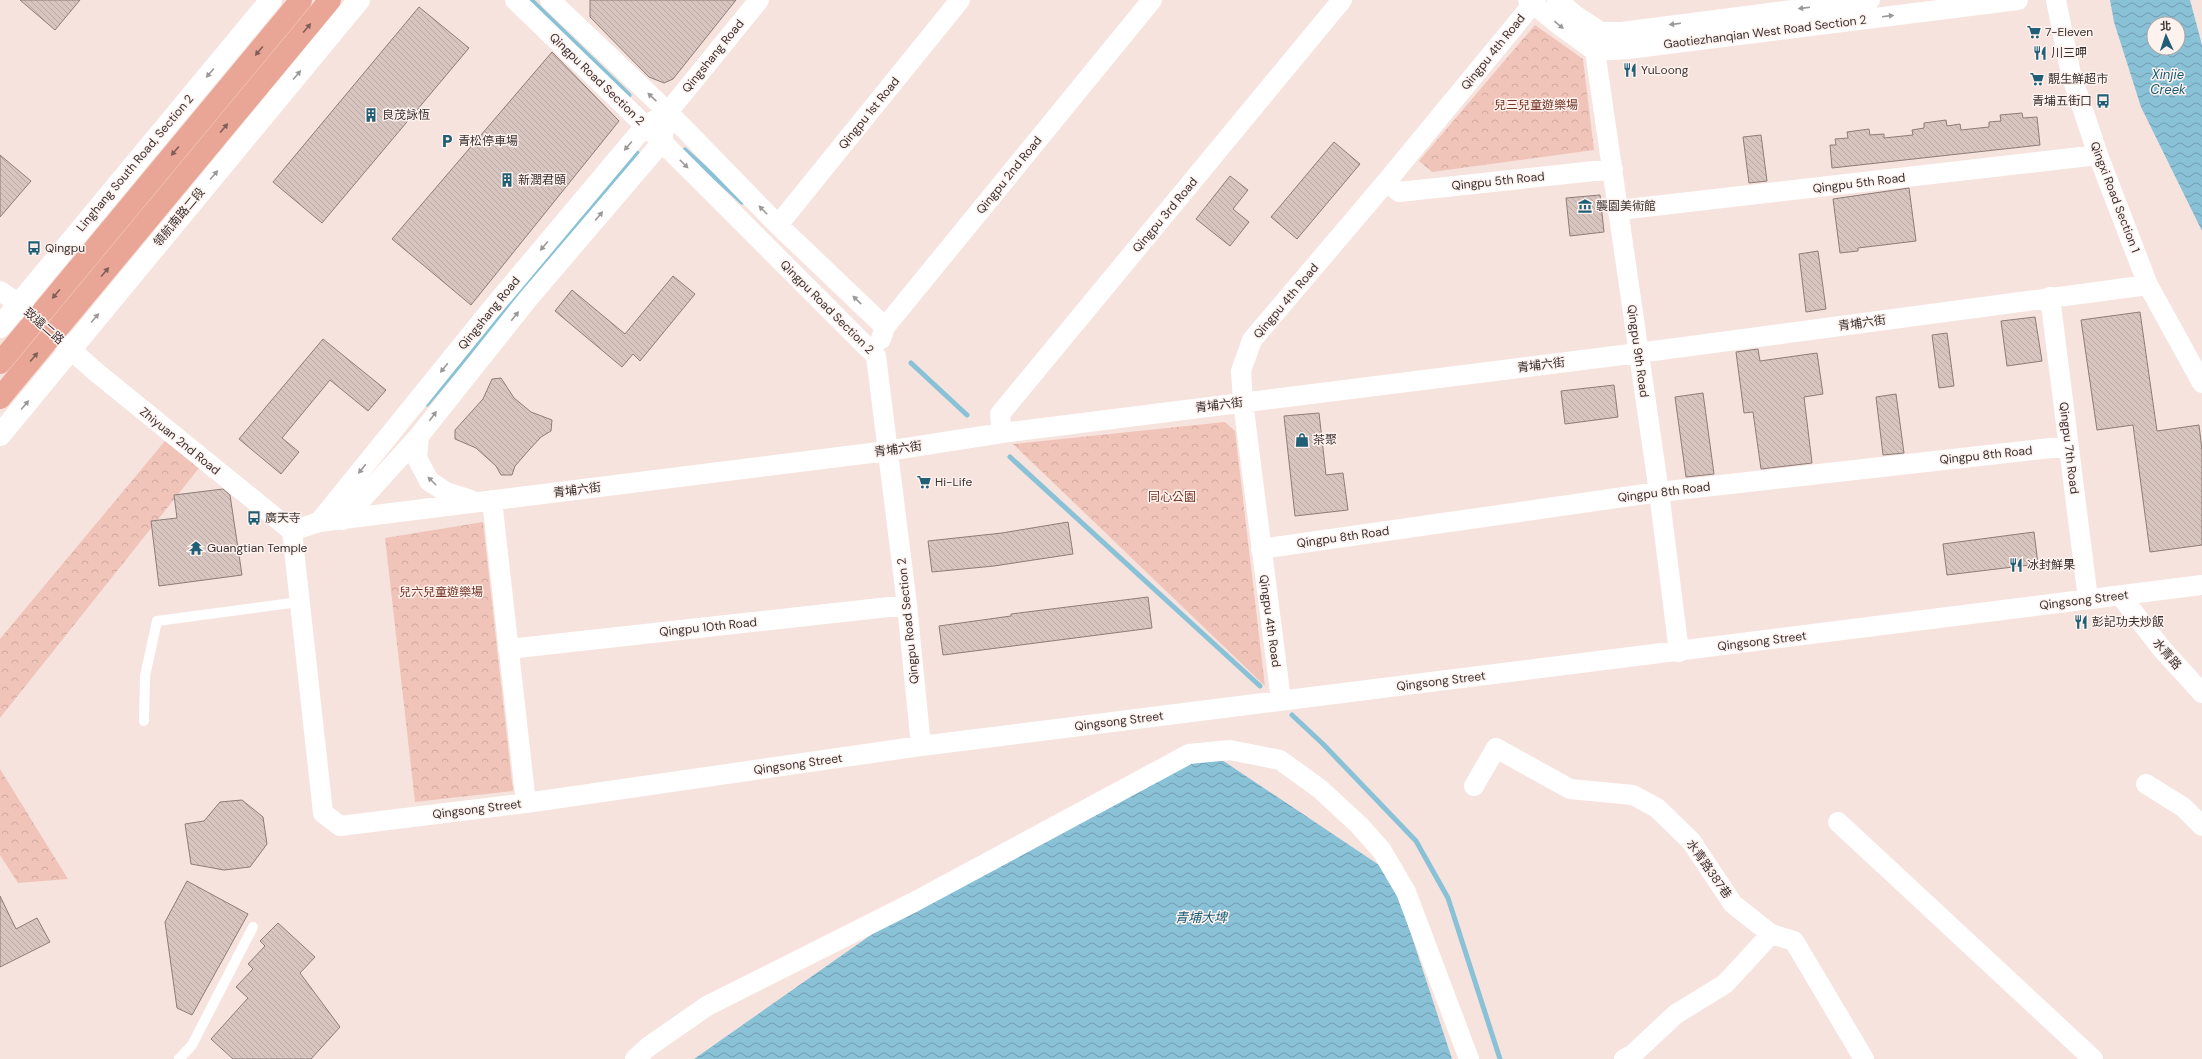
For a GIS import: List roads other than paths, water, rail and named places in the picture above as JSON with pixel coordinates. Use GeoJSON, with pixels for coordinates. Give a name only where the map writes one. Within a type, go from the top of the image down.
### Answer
{"type":"FeatureCollection","features":[{"type":"Feature","properties":{"kind":"main road"},"geometry":{"type":"LineString","coordinates":[[0,363],[301,0]]}},
{"type":"Feature","properties":{"kind":"main road","name":"領航南路二段"},"geometry":{"type":"LineString","coordinates":[[0,398],[330,0]]}},
{"type":"Feature","properties":{"kind":"street","name":"Linghang South Road, Section 2"},"geometry":{"type":"LineString","coordinates":[[0,327],[271,0]]}},
{"type":"Feature","properties":{"kind":"street","name":"領航南路二段"},"geometry":{"type":"LineString","coordinates":[[0,435],[50,376],[70,348],[359,0]]}},
{"type":"Feature","properties":{"kind":"street","name":"Qingpu Road Section 2"},"geometry":{"type":"LineString","coordinates":[[515,0],[662,142],[876,356],[907,605],[921,746]]}},
{"type":"Feature","properties":{"kind":"street","name":"Qingpu Road Section 2"},"geometry":{"type":"LineString","coordinates":[[550,0],[668,112],[778,225],[885,327]]}},
{"type":"Feature","properties":{"kind":"street","name":"Qingshang Road"},"geometry":{"type":"LineString","coordinates":[[319,522],[493,307],[645,126],[668,112],[759,0]]}},
{"type":"Feature","properties":{"kind":"street","name":"Qingpu 1st Road"},"geometry":{"type":"LineString","coordinates":[[778,225],[960,0]]}},
{"type":"Feature","properties":{"kind":"street","name":"Qingpu 2nd Road"},"geometry":{"type":"LineString","coordinates":[[876,356],[885,327],[1152,0]]}},
{"type":"Feature","properties":{"kind":"street","name":"Qingpu 3rd Road"},"geometry":{"type":"LineString","coordinates":[[1002,434],[1000,414],[1342,0]]}},
{"type":"Feature","properties":{"kind":"street","name":"Gaotiezhanqian West Road Section 2"},"geometry":{"type":"LineString","coordinates":[[1557,0],[1575,15],[1601,32],[1622,32],[1870,0]]}},
{"type":"Feature","properties":{"kind":"street","name":"Gaotiezhanqian West Road Section 2"},"geometry":{"type":"LineString","coordinates":[[1595,51],[1628,49],[2018,0]]}},
{"type":"Feature","properties":{"kind":"street","name":"Qingxi Road Section 1"},"geometry":{"type":"LineString","coordinates":[[2056,0],[2071,74],[2098,155],[2148,285],[2202,383]]}},
{"type":"Feature","properties":{"kind":"street"},"geometry":{"type":"LineString","coordinates":[[1532,1],[1563,28],[1595,51]]}},
{"type":"Feature","properties":{"kind":"street","name":"Qingpu 4th Road"},"geometry":{"type":"LineString","coordinates":[[1281,700],[1260,549],[1243,402],[1241,372],[1252,340],[1387,181],[1532,1]]}},
{"type":"Feature","properties":{"kind":"street","name":"Qingpu 9th Road"},"geometry":{"type":"LineString","coordinates":[[1595,51],[1659,492],[1679,652]]}},
{"type":"Feature","properties":{"kind":"street","name":"Qingshang Road"},"geometry":{"type":"LineString","coordinates":[[343,520],[419,436],[528,299],[662,142],[668,112]]}},
{"type":"Feature","properties":{"kind":"street","name":"Qingpu 5th Road"},"geometry":{"type":"LineString","coordinates":[[1619,210],[2098,155]]}},
{"type":"Feature","properties":{"kind":"street","name":"Qingpu 5th Road"},"geometry":{"type":"LineString","coordinates":[[1387,181],[1399,192],[1613,169]]}},
{"type":"Feature","properties":{"kind":"street","name":"青埔六街"},"geometry":{"type":"LineString","coordinates":[[292,531],[319,522],[887,451],[1243,402],[1638,353],[2148,285]]}},
{"type":"Feature","properties":{"kind":"street"},"geometry":{"type":"LineString","coordinates":[[0,291],[19,304]]}},
{"type":"Feature","properties":{"kind":"street","name":"Qingpu 7th Road"},"geometry":{"type":"LineString","coordinates":[[2050,297],[2088,599]]}},
{"type":"Feature","properties":{"kind":"street","name":"致遠二路"},"geometry":{"type":"LineString","coordinates":[[19,304],[70,348]]}},
{"type":"Feature","properties":{"kind":"street","name":"Zhiyuan 2nd Road"},"geometry":{"type":"LineString","coordinates":[[70,348],[96,372],[292,531]]}},
{"type":"Feature","properties":{"kind":"street"},"geometry":{"type":"LineString","coordinates":[[419,436],[417,458],[430,482],[453,495],[486,501],[508,650],[526,803]]}},
{"type":"Feature","properties":{"kind":"street","name":"Qingpu 8th Road"},"geometry":{"type":"LineString","coordinates":[[1260,549],[1659,492],[2069,446]]}},
{"type":"Feature","properties":{"kind":"street","name":"Qingsong Street"},"geometry":{"type":"LineString","coordinates":[[292,531],[323,813],[340,826],[526,803],[921,746],[1281,700],[1679,652],[2202,585]]}},
{"type":"Feature","properties":{"kind":"street","name":"水青路"},"geometry":{"type":"LineString","coordinates":[[2120,595],[2162,649],[2202,693]]}},
{"type":"Feature","properties":{"kind":"street","name":"Qingpu 10th Road"},"geometry":{"type":"LineString","coordinates":[[508,650],[907,605]]}},
{"type":"Feature","properties":{"kind":"street","name":"水青路387巷"},"geometry":{"type":"LineString","coordinates":[[1474,786],[1496,748],[1570,789],[1634,795],[1657,808],[1691,841],[1733,904],[1771,934],[1794,941],[1864,1059]]}},
{"type":"Feature","properties":{"kind":"street"},"geometry":{"type":"LineString","coordinates":[[635,1059],[648,1047],[707,1006],[914,902],[1189,754],[1230,750],[1280,760],[1320,789],[1359,825],[1382,851],[1406,892],[1469,1059]]}},
{"type":"Feature","properties":{"kind":"street"},"geometry":{"type":"LineString","coordinates":[[2146,784],[2183,807],[2202,826]]}},
{"type":"Feature","properties":{"kind":"street"},"geometry":{"type":"LineString","coordinates":[[1838,822],[2093,1059]]}},
{"type":"Feature","properties":{"kind":"street"},"geometry":{"type":"LineString","coordinates":[[1624,1059],[1632,1055],[1676,1014],[1725,984],[1771,934]]}},
{"type":"Feature","properties":{"kind":"lane"},"geometry":{"type":"LineString","coordinates":[[144,721],[145,676],[158,621],[299,602]]}},
{"type":"Feature","properties":{"kind":"lane"},"geometry":{"type":"LineString","coordinates":[[179,1059],[192,1045],[254,927]]}},
{"type":"Feature","properties":{"kind":"water","name":"Xinjie Creek"},"geometry":{"type":"Polygon","coordinates":[[[2110,0],[2190,0],[2202,45],[2202,231],[2141,107],[2114,22],[2110,0]]]}},
{"type":"Feature","properties":{"kind":"water","name":"青埔大埤"},"geometry":{"type":"Polygon","coordinates":[[[1210,752],[1391,873],[1452,1059],[694,1059],[888,923],[1210,752]]]}},
{"type":"Feature","properties":{"kind":"waterway"},"geometry":{"type":"LineString","coordinates":[[531,0],[629,95]]}},
{"type":"Feature","properties":{"kind":"waterway"},"geometry":{"type":"LineString","coordinates":[[685,150],[742,202]]}},
{"type":"Feature","properties":{"kind":"waterway"},"geometry":{"type":"LineString","coordinates":[[427,404],[637,153]]}},
{"type":"Feature","properties":{"kind":"waterway"},"geometry":{"type":"LineString","coordinates":[[911,363],[967,415]]}},
{"type":"Feature","properties":{"kind":"waterway"},"geometry":{"type":"LineString","coordinates":[[1010,457],[1260,686]]}},
{"type":"Feature","properties":{"kind":"waterway"},"geometry":{"type":"LineString","coordinates":[[1292,715],[1323,744],[1416,841],[1448,898],[1500,1059]]}},
{"type":"Feature","properties":{"kind":"place","name":"7-Eleven"},"geometry":{"type":"Point","coordinates":[2034,32]}},
{"type":"Feature","properties":{"kind":"place","name":"川三呷"},"geometry":{"type":"Point","coordinates":[2040,53]}},
{"type":"Feature","properties":{"kind":"place","name":"YuLoong"},"geometry":{"type":"Point","coordinates":[1630,70]}},
{"type":"Feature","properties":{"kind":"place","name":"靚生鮮超市"},"geometry":{"type":"Point","coordinates":[2037,79]}},
{"type":"Feature","properties":{"kind":"place","name":"青埔五街口"},"geometry":{"type":"Point","coordinates":[2103,101]}},
{"type":"Feature","properties":{"kind":"place","name":"良茂詠恆"},"geometry":{"type":"Point","coordinates":[371,115]}},
{"type":"Feature","properties":{"kind":"place","name":"青松停車場"},"geometry":{"type":"Point","coordinates":[447,141]}},
{"type":"Feature","properties":{"kind":"place","name":"新潤君頤"},"geometry":{"type":"Point","coordinates":[507,180]}},
{"type":"Feature","properties":{"kind":"place","name":"襲園美術館"},"geometry":{"type":"Point","coordinates":[1585,206]}},
{"type":"Feature","properties":{"kind":"place","name":"Qingpu"},"geometry":{"type":"Point","coordinates":[34,248]}},
{"type":"Feature","properties":{"kind":"place","name":"茶聚"},"geometry":{"type":"Point","coordinates":[1302,440]}},
{"type":"Feature","properties":{"kind":"place","name":"Hi-Life"},"geometry":{"type":"Point","coordinates":[924,482]}},
{"type":"Feature","properties":{"kind":"place","name":"廣天寺"},"geometry":{"type":"Point","coordinates":[254,518]}},
{"type":"Feature","properties":{"kind":"place","name":"Guangtian Temple"},"geometry":{"type":"Point","coordinates":[196,548]}},
{"type":"Feature","properties":{"kind":"place","name":"冰封鮮果"},"geometry":{"type":"Point","coordinates":[2016,565]}},
{"type":"Feature","properties":{"kind":"place","name":"彭記功夫炒飯"},"geometry":{"type":"Point","coordinates":[2081,622]}},
{"type":"Feature","properties":{"kind":"park label","name":"兒三兒童遊樂場"},"geometry":{"type":"Point","coordinates":[1536,105]}},
{"type":"Feature","properties":{"kind":"park label","name":"同心公園"},"geometry":{"type":"Point","coordinates":[1172,497]}},
{"type":"Feature","properties":{"kind":"park label","name":"兒六兒童遊樂場"},"geometry":{"type":"Point","coordinates":[441,592]}}]}
